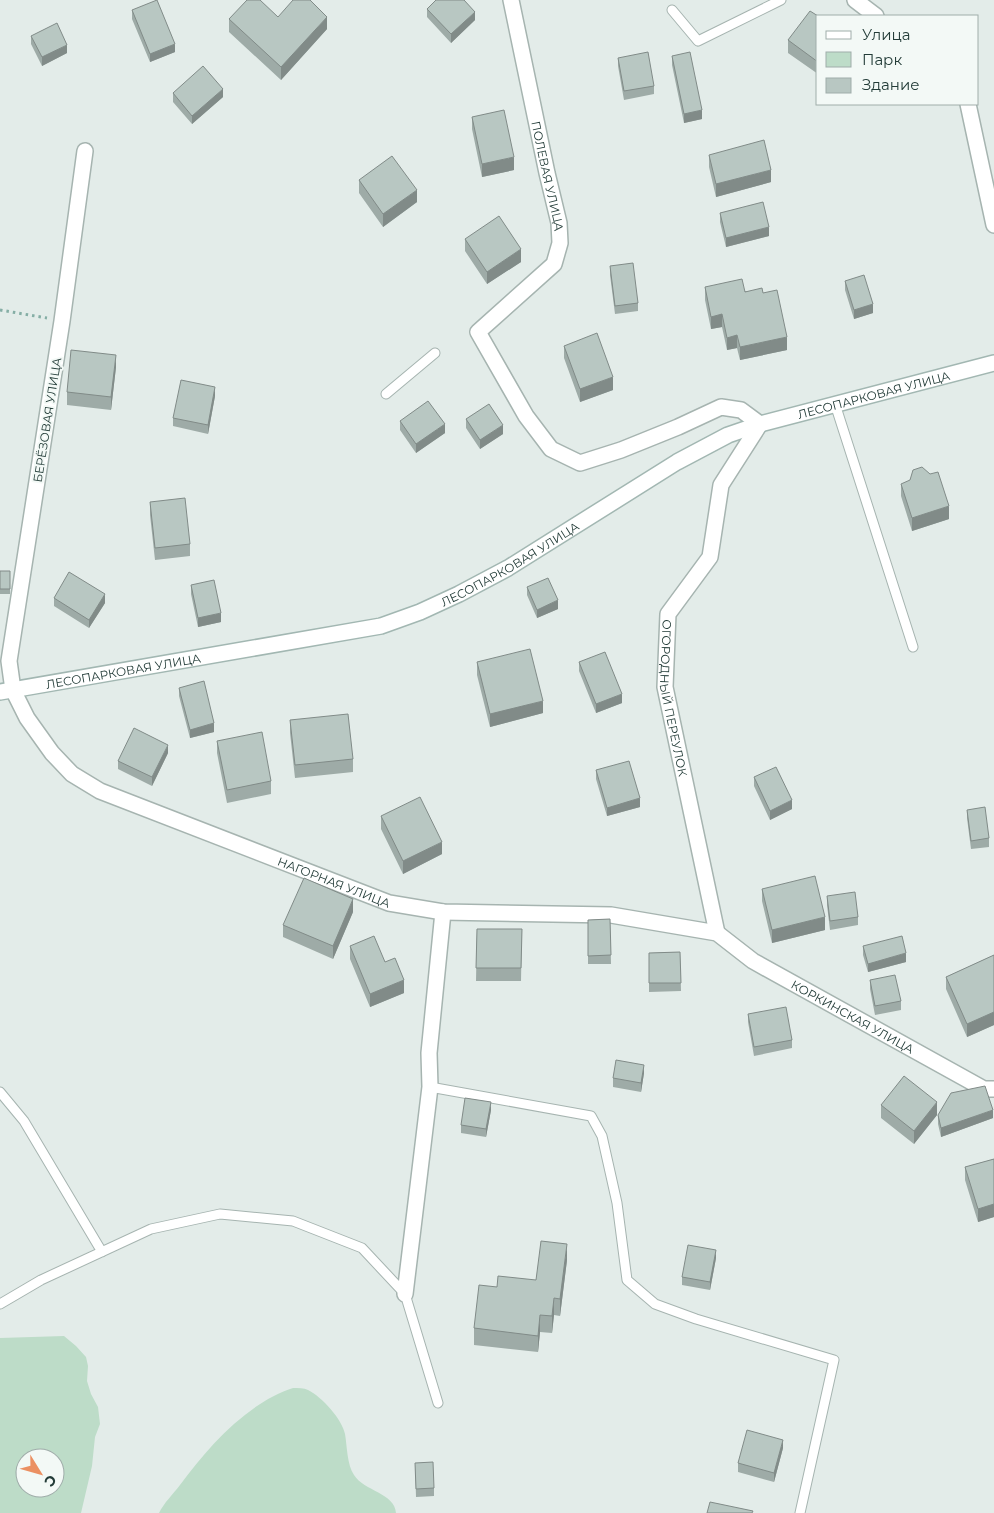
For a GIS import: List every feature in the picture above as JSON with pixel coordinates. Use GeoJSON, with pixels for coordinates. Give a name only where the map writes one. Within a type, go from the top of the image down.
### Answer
{"type":"FeatureCollection","features":[{"type":"Feature","properties":{"kind":"street","name":"ПОЛЕВАЯ УЛИЦА"},"geometry":{"type":"LineString","coordinates":[[511,0],[559,223],[560,243],[554,264],[478,332],[526,416],[551,449],[580,463],[622,450],[678,428],[720,407],[741,410],[760,424]]}},
{"type":"Feature","properties":{"kind":"street"},"geometry":{"type":"LineString","coordinates":[[855,0],[875,15]]}},
{"type":"Feature","properties":{"kind":"street"},"geometry":{"type":"LineString","coordinates":[[968,105],[994,225]]}},
{"type":"Feature","properties":{"kind":"street","name":"БЕРЁЗОВАЯ УЛИЦА"},"geometry":{"type":"LineString","coordinates":[[7,691],[9,661],[62,321],[85,151]]}},
{"type":"Feature","properties":{"kind":"street","name":"ЛЕСОПАРКОВАЯ УЛИЦА"},"geometry":{"type":"LineString","coordinates":[[7,691],[327,636],[389,623],[420,612],[459,594],[508,568],[677,462],[728,434],[994,363]]}},
{"type":"Feature","properties":{"kind":"street","name":"ОГОРОДНЫЙ ПЕРЕУЛОК"},"geometry":{"type":"LineString","coordinates":[[717,933],[665,687],[668,614],[710,557],[721,485],[760,424]]}},
{"type":"Feature","properties":{"kind":"street","name":"НАГОРНАЯ УЛИЦА"},"geometry":{"type":"LineString","coordinates":[[7,691],[52,753],[72,774],[100,791],[389,903],[444,912],[611,916],[717,933]]}},
{"type":"Feature","properties":{"kind":"street"},"geometry":{"type":"LineString","coordinates":[[405,1294],[430,1087],[429,1053],[444,912]]}},
{"type":"Feature","properties":{"kind":"street","name":"КОРКИНСКАЯ УЛИЦА"},"geometry":{"type":"LineString","coordinates":[[717,933],[762,966],[984,1090],[994,1089]]}},
{"type":"Feature","properties":{"kind":"lane"},"geometry":{"type":"LineString","coordinates":[[672,10],[698,41],[781,0]]}},
{"type":"Feature","properties":{"kind":"lane"},"geometry":{"type":"LineString","coordinates":[[386,394],[435,353]]}},
{"type":"Feature","properties":{"kind":"lane"},"geometry":{"type":"LineString","coordinates":[[835,404],[913,647]]}},
{"type":"Feature","properties":{"kind":"lane"},"geometry":{"type":"LineString","coordinates":[[430,1087],[591,1116],[602,1136],[617,1203],[627,1280],[655,1304],[696,1319],[834,1360],[800,1513]]}},
{"type":"Feature","properties":{"kind":"lane"},"geometry":{"type":"LineString","coordinates":[[0,1092],[24,1120],[102,1252]]}},
{"type":"Feature","properties":{"kind":"lane"},"geometry":{"type":"LineString","coordinates":[[0,1304],[40,1280],[151,1229],[220,1214],[292,1221],[362,1248],[405,1294],[438,1403]]}},
{"type":"Feature","properties":{"kind":"path"},"geometry":{"type":"LineString","coordinates":[[0,310],[62,321]]}},
{"type":"Feature","properties":{"kind":"green space"},"geometry":{"type":"Polygon","coordinates":[[[64,1336],[86,1357],[88,1366],[87,1381],[98,1407],[100,1424],[95,1437],[92,1466],[81,1513],[0,1513],[0,1338],[64,1336]]]}},
{"type":"Feature","properties":{"kind":"green space"},"geometry":{"type":"Polygon","coordinates":[[[293,1388],[308,1390],[331,1409],[343,1428],[349,1461],[354,1475],[365,1485],[385,1496],[394,1506],[396,1513],[159,1513],[203,1456],[230,1428],[260,1404],[293,1388]]]}},
{"type":"Feature","properties":{"kind":"building"},"geometry":{"type":"Polygon","coordinates":[[[157,0],[175,44],[150,54],[132,10],[157,0]]]}},
{"type":"Feature","properties":{"kind":"building"},"geometry":{"type":"Polygon","coordinates":[[[247,0],[260,0],[278,17],[293,0],[310,0],[327,17],[281,67],[229,19],[247,0]]]}},
{"type":"Feature","properties":{"kind":"building"},"geometry":{"type":"Polygon","coordinates":[[[436,0],[464,0],[475,12],[451,34],[427,9],[436,0]]]}},
{"type":"Feature","properties":{"kind":"building"},"geometry":{"type":"Polygon","coordinates":[[[810,11],[816,15],[816,61],[788,40],[810,11]]]}},
{"type":"Feature","properties":{"kind":"building"},"geometry":{"type":"Polygon","coordinates":[[[57,23],[67,45],[42,57],[31,36],[57,23]]]}},
{"type":"Feature","properties":{"kind":"building"},"geometry":{"type":"Polygon","coordinates":[[[648,52],[654,86],[624,91],[618,58],[648,52]]]}},
{"type":"Feature","properties":{"kind":"building"},"geometry":{"type":"Polygon","coordinates":[[[690,52],[702,110],[684,114],[672,56],[690,52]]]}},
{"type":"Feature","properties":{"kind":"building"},"geometry":{"type":"Polygon","coordinates":[[[203,66],[223,89],[192,116],[173,93],[203,66]]]}},
{"type":"Feature","properties":{"kind":"building"},"geometry":{"type":"Polygon","coordinates":[[[504,110],[514,157],[482,164],[472,117],[504,110]]]}},
{"type":"Feature","properties":{"kind":"building"},"geometry":{"type":"Polygon","coordinates":[[[764,140],[771,170],[716,184],[709,155],[764,140]]]}},
{"type":"Feature","properties":{"kind":"building"},"geometry":{"type":"Polygon","coordinates":[[[392,156],[417,190],[383,214],[359,180],[392,156]]]}},
{"type":"Feature","properties":{"kind":"building"},"geometry":{"type":"Polygon","coordinates":[[[763,202],[769,227],[726,238],[720,213],[763,202]]]}},
{"type":"Feature","properties":{"kind":"building"},"geometry":{"type":"Polygon","coordinates":[[[499,216],[521,249],[487,272],[465,239],[499,216]]]}},
{"type":"Feature","properties":{"kind":"building"},"geometry":{"type":"Polygon","coordinates":[[[633,263],[638,303],[615,306],[610,266],[633,263]]]}},
{"type":"Feature","properties":{"kind":"building"},"geometry":{"type":"Polygon","coordinates":[[[864,275],[873,304],[854,310],[845,281],[864,275]]]}},
{"type":"Feature","properties":{"kind":"building"},"geometry":{"type":"Polygon","coordinates":[[[742,279],[745,292],[762,288],[763,293],[777,290],[787,337],[740,347],[737,335],[727,338],[722,314],[711,317],[705,287],[742,279]]]}},
{"type":"Feature","properties":{"kind":"building"},"geometry":{"type":"Polygon","coordinates":[[[597,333],[613,377],[580,389],[564,346],[597,333]]]}},
{"type":"Feature","properties":{"kind":"building"},"geometry":{"type":"Polygon","coordinates":[[[71,350],[116,355],[111,397],[67,392],[71,350]]]}},
{"type":"Feature","properties":{"kind":"building"},"geometry":{"type":"Polygon","coordinates":[[[181,380],[215,387],[208,425],[173,418],[181,380]]]}},
{"type":"Feature","properties":{"kind":"building"},"geometry":{"type":"Polygon","coordinates":[[[428,401],[445,424],[416,444],[400,421],[428,401]]]}},
{"type":"Feature","properties":{"kind":"building"},"geometry":{"type":"Polygon","coordinates":[[[489,404],[503,425],[480,440],[466,419],[489,404]]]}},
{"type":"Feature","properties":{"kind":"building"},"geometry":{"type":"Polygon","coordinates":[[[922,467],[930,474],[938,472],[949,506],[912,518],[901,484],[910,480],[913,470],[922,467]]]}},
{"type":"Feature","properties":{"kind":"building"},"geometry":{"type":"Polygon","coordinates":[[[185,498],[190,544],[155,548],[150,502],[185,498]]]}},
{"type":"Feature","properties":{"kind":"building"},"geometry":{"type":"Polygon","coordinates":[[[0,571],[10,571],[10,589],[0,589],[0,571]]]}},
{"type":"Feature","properties":{"kind":"building"},"geometry":{"type":"Polygon","coordinates":[[[69,572],[105,594],[89,620],[54,598],[69,572]]]}},
{"type":"Feature","properties":{"kind":"building"},"geometry":{"type":"Polygon","coordinates":[[[548,578],[558,600],[537,610],[527,587],[548,578]]]}},
{"type":"Feature","properties":{"kind":"building"},"geometry":{"type":"Polygon","coordinates":[[[214,580],[221,613],[198,618],[191,585],[214,580]]]}},
{"type":"Feature","properties":{"kind":"building"},"geometry":{"type":"Polygon","coordinates":[[[530,649],[543,701],[490,714],[477,662],[530,649]]]}},
{"type":"Feature","properties":{"kind":"building"},"geometry":{"type":"Polygon","coordinates":[[[605,652],[622,694],[596,704],[579,662],[605,652]]]}},
{"type":"Feature","properties":{"kind":"building"},"geometry":{"type":"Polygon","coordinates":[[[204,681],[214,723],[190,730],[179,688],[204,681]]]}},
{"type":"Feature","properties":{"kind":"building"},"geometry":{"type":"Polygon","coordinates":[[[348,714],[353,759],[295,765],[290,720],[348,714]]]}},
{"type":"Feature","properties":{"kind":"building"},"geometry":{"type":"Polygon","coordinates":[[[134,728],[168,745],[152,777],[118,761],[134,728]]]}},
{"type":"Feature","properties":{"kind":"building"},"geometry":{"type":"Polygon","coordinates":[[[262,732],[271,781],[227,790],[217,741],[262,732]]]}},
{"type":"Feature","properties":{"kind":"building"},"geometry":{"type":"Polygon","coordinates":[[[629,761],[640,798],[607,808],[596,770],[629,761]]]}},
{"type":"Feature","properties":{"kind":"building"},"geometry":{"type":"Polygon","coordinates":[[[776,767],[792,800],[770,811],[754,777],[776,767]]]}},
{"type":"Feature","properties":{"kind":"building"},"geometry":{"type":"Polygon","coordinates":[[[420,797],[442,842],[403,861],[381,816],[420,797]]]}},
{"type":"Feature","properties":{"kind":"building"},"geometry":{"type":"Polygon","coordinates":[[[985,807],[989,838],[971,841],[967,810],[985,807]]]}},
{"type":"Feature","properties":{"kind":"building"},"geometry":{"type":"Polygon","coordinates":[[[815,876],[825,917],[772,930],[762,889],[815,876]]]}},
{"type":"Feature","properties":{"kind":"building"},"geometry":{"type":"Polygon","coordinates":[[[304,878],[353,899],[333,946],[283,925],[304,878]]]}},
{"type":"Feature","properties":{"kind":"building"},"geometry":{"type":"Polygon","coordinates":[[[855,892],[858,917],[830,921],[827,896],[855,892]]]}},
{"type":"Feature","properties":{"kind":"building"},"geometry":{"type":"Polygon","coordinates":[[[610,919],[611,955],[588,956],[588,920],[610,919]]]}},
{"type":"Feature","properties":{"kind":"building"},"geometry":{"type":"Polygon","coordinates":[[[477,929],[522,929],[521,968],[476,968],[477,929]]]}},
{"type":"Feature","properties":{"kind":"building"},"geometry":{"type":"Polygon","coordinates":[[[374,936],[385,962],[395,958],[404,980],[370,994],[350,946],[374,936]]]}},
{"type":"Feature","properties":{"kind":"building"},"geometry":{"type":"Polygon","coordinates":[[[902,936],[906,953],[868,964],[863,946],[902,936]]]}},
{"type":"Feature","properties":{"kind":"building"},"geometry":{"type":"Polygon","coordinates":[[[680,952],[681,983],[649,983],[649,953],[680,952]]]}},
{"type":"Feature","properties":{"kind":"building"},"geometry":{"type":"Polygon","coordinates":[[[994,955],[994,1012],[967,1024],[946,977],[994,955]]]}},
{"type":"Feature","properties":{"kind":"building"},"geometry":{"type":"Polygon","coordinates":[[[895,975],[901,1001],[875,1006],[870,980],[895,975]]]}},
{"type":"Feature","properties":{"kind":"building"},"geometry":{"type":"Polygon","coordinates":[[[786,1007],[792,1040],[754,1047],[748,1014],[786,1007]]]}},
{"type":"Feature","properties":{"kind":"building"},"geometry":{"type":"Polygon","coordinates":[[[616,1060],[644,1065],[641,1083],[613,1078],[616,1060]]]}},
{"type":"Feature","properties":{"kind":"building"},"geometry":{"type":"Polygon","coordinates":[[[904,1076],[937,1102],[914,1131],[881,1105],[904,1076]]]}},
{"type":"Feature","properties":{"kind":"building"},"geometry":{"type":"Polygon","coordinates":[[[985,1086],[993,1110],[941,1128],[938,1115],[951,1093],[985,1086]]]}},
{"type":"Feature","properties":{"kind":"building"},"geometry":{"type":"Polygon","coordinates":[[[465,1098],[491,1102],[486,1129],[461,1125],[465,1098]]]}},
{"type":"Feature","properties":{"kind":"building"},"geometry":{"type":"Polygon","coordinates":[[[994,1159],[994,1204],[978,1209],[965,1167],[994,1159]]]}},
{"type":"Feature","properties":{"kind":"building"},"geometry":{"type":"Polygon","coordinates":[[[541,1241],[567,1244],[560,1299],[554,1298],[552,1316],[540,1315],[538,1336],[474,1328],[479,1285],[497,1287],[498,1276],[536,1280],[541,1241]]]}},
{"type":"Feature","properties":{"kind":"building"},"geometry":{"type":"Polygon","coordinates":[[[688,1245],[716,1250],[710,1282],[682,1277],[688,1245]]]}},
{"type":"Feature","properties":{"kind":"building"},"geometry":{"type":"Polygon","coordinates":[[[747,1430],[783,1440],[774,1473],[738,1463],[747,1430]]]}},
{"type":"Feature","properties":{"kind":"building"},"geometry":{"type":"Polygon","coordinates":[[[433,1462],[434,1488],[416,1489],[415,1463],[433,1462]]]}},
{"type":"Feature","properties":{"kind":"building"},"geometry":{"type":"Polygon","coordinates":[[[710,1502],[753,1511],[752,1513],[707,1513],[710,1502]]]}}]}
